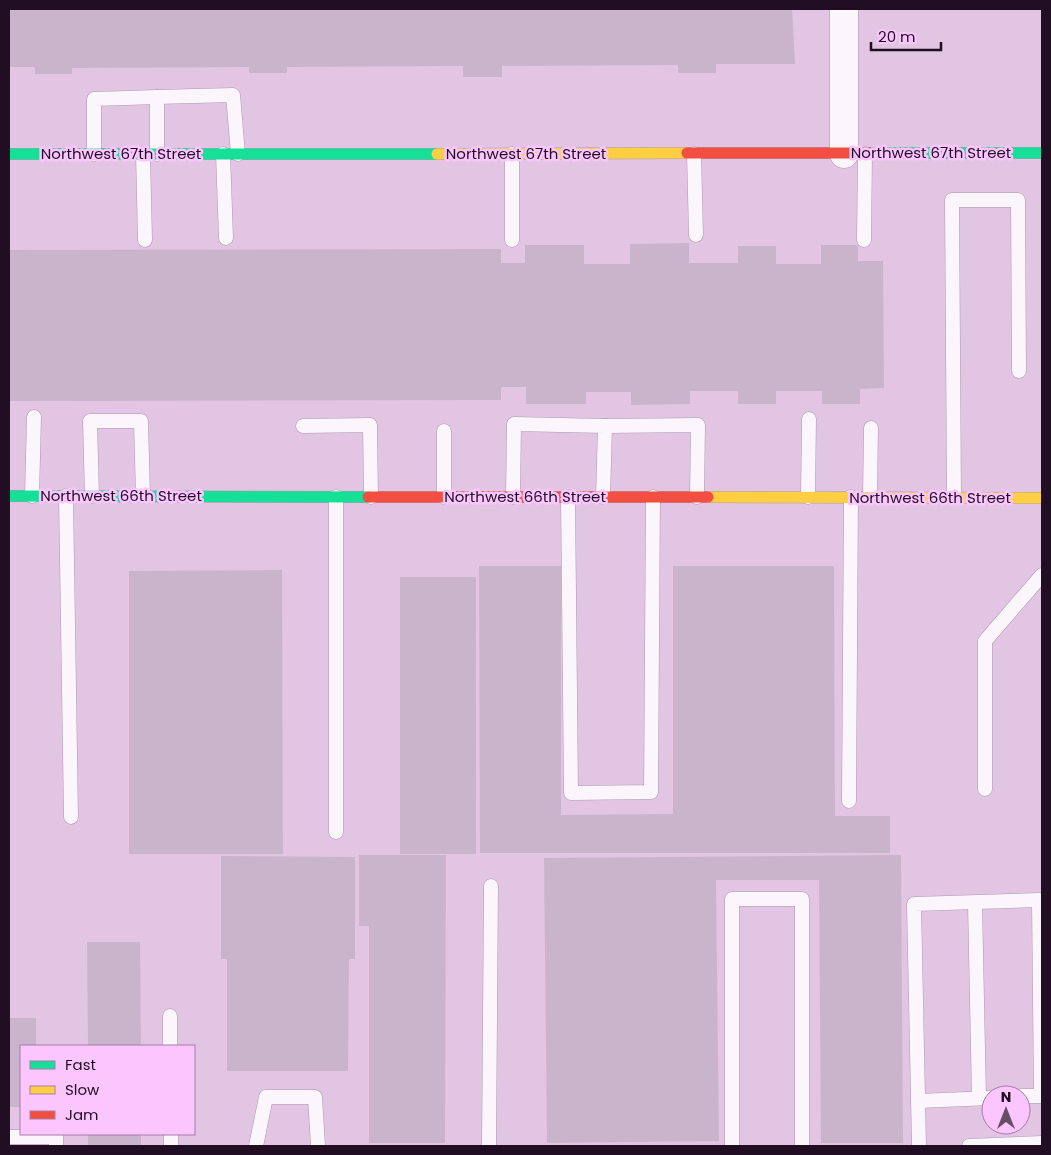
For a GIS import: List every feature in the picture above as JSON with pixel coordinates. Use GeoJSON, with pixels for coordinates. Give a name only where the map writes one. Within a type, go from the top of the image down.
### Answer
{"type":"FeatureCollection","features":[{"type":"Feature","properties":{"kind":"street"},"geometry":{"type":"LineString","coordinates":[[844,9],[854,154]]}},
{"type":"Feature","properties":{"kind":"street","name":"Northwest 67th Street"},"geometry":{"type":"LineString","coordinates":[[9,154],[1042,153]]}},
{"type":"Feature","properties":{"kind":"street","name":"Northwest 66th Street"},"geometry":{"type":"LineString","coordinates":[[9,496],[1042,498]]}},
{"type":"Feature","properties":{"kind":"lane"},"geometry":{"type":"LineString","coordinates":[[94,154],[94,99],[233,95],[238,154]]}},
{"type":"Feature","properties":{"kind":"lane"},"geometry":{"type":"LineString","coordinates":[[145,240],[150,154],[157,97]]}},
{"type":"Feature","properties":{"kind":"lane"},"geometry":{"type":"LineString","coordinates":[[223,154],[226,238]]}},
{"type":"Feature","properties":{"kind":"lane"},"geometry":{"type":"LineString","coordinates":[[512,154],[512,240]]}},
{"type":"Feature","properties":{"kind":"lane"},"geometry":{"type":"LineString","coordinates":[[694,154],[696,235]]}},
{"type":"Feature","properties":{"kind":"lane"},"geometry":{"type":"LineString","coordinates":[[854,154],[864,240]]}},
{"type":"Feature","properties":{"kind":"lane"},"geometry":{"type":"LineString","coordinates":[[954,498],[952,200],[1018,200],[1019,371]]}},
{"type":"Feature","properties":{"kind":"lane"},"geometry":{"type":"LineString","coordinates":[[32,496],[34,417]]}},
{"type":"Feature","properties":{"kind":"lane"},"geometry":{"type":"LineString","coordinates":[[808,498],[809,419]]}},
{"type":"Feature","properties":{"kind":"lane"},"geometry":{"type":"LineString","coordinates":[[92,496],[90,421],[141,421],[143,496]]}},
{"type":"Feature","properties":{"kind":"lane"},"geometry":{"type":"LineString","coordinates":[[513,497],[514,424],[605,426],[698,425],[697,497]]}},
{"type":"Feature","properties":{"kind":"lane"},"geometry":{"type":"LineString","coordinates":[[303,426],[370,425],[371,497]]}},
{"type":"Feature","properties":{"kind":"lane"},"geometry":{"type":"LineString","coordinates":[[603,497],[605,426]]}},
{"type":"Feature","properties":{"kind":"lane"},"geometry":{"type":"LineString","coordinates":[[870,498],[871,428]]}},
{"type":"Feature","properties":{"kind":"lane"},"geometry":{"type":"LineString","coordinates":[[444,431],[444,497]]}},
{"type":"Feature","properties":{"kind":"lane"},"geometry":{"type":"LineString","coordinates":[[66,496],[71,817]]}},
{"type":"Feature","properties":{"kind":"lane"},"geometry":{"type":"LineString","coordinates":[[336,497],[336,832]]}},
{"type":"Feature","properties":{"kind":"lane"},"geometry":{"type":"LineString","coordinates":[[568,497],[571,793],[651,792],[653,497]]}},
{"type":"Feature","properties":{"kind":"lane"},"geometry":{"type":"LineString","coordinates":[[849,801],[851,498]]}},
{"type":"Feature","properties":{"kind":"lane"},"geometry":{"type":"LineString","coordinates":[[985,788],[985,642],[1042,576]]}},
{"type":"Feature","properties":{"kind":"lane"},"geometry":{"type":"LineString","coordinates":[[489,1146],[491,886]]}},
{"type":"Feature","properties":{"kind":"lane"},"geometry":{"type":"LineString","coordinates":[[732,1146],[732,899],[802,899],[802,1146]]}},
{"type":"Feature","properties":{"kind":"lane"},"geometry":{"type":"LineString","coordinates":[[919,1146],[914,904],[1041,899],[1041,1096],[1031,1096]]}},
{"type":"Feature","properties":{"kind":"lane"},"geometry":{"type":"LineString","coordinates":[[975,902],[984,1085]]}},
{"type":"Feature","properties":{"kind":"lane"},"geometry":{"type":"LineString","coordinates":[[170,1016],[170,1045]]}},
{"type":"Feature","properties":{"kind":"lane"},"geometry":{"type":"LineString","coordinates":[[256,1146],[266,1097],[315,1097],[318,1146]]}},
{"type":"Feature","properties":{"kind":"lane"},"geometry":{"type":"LineString","coordinates":[[918,1101],[981,1098]]}},
{"type":"Feature","properties":{"kind":"lane"},"geometry":{"type":"LineString","coordinates":[[9,1137],[56,1137],[56,1146]]}},
{"type":"Feature","properties":{"kind":"lane"},"geometry":{"type":"LineString","coordinates":[[969,1146],[1042,1143]]}},
{"type":"Feature","properties":{"kind":"building"},"geometry":{"type":"Polygon","coordinates":[[[9,9],[792,9],[795,64],[716,64],[716,73],[678,73],[678,65],[502,66],[502,77],[463,77],[463,66],[287,67],[287,73],[249,73],[249,67],[72,68],[72,74],[35,74],[35,67],[9,67],[9,9]]]}},
{"type":"Feature","properties":{"kind":"building"},"geometry":{"type":"Polygon","coordinates":[[[689,243],[689,263],[738,263],[738,246],[776,246],[776,264],[821,264],[821,245],[858,245],[858,261],[883,261],[884,388],[860,389],[860,404],[822,404],[822,391],[776,391],[776,404],[738,404],[738,391],[690,391],[690,404],[631,405],[631,392],[586,392],[586,404],[526,404],[526,387],[501,387],[501,400],[9,401],[9,250],[501,249],[501,263],[525,263],[525,245],[584,245],[584,264],[630,264],[630,244],[689,243]]]}},
{"type":"Feature","properties":{"kind":"building"},"geometry":{"type":"Polygon","coordinates":[[[479,566],[561,566],[561,815],[673,814],[673,566],[834,566],[835,816],[890,816],[890,853],[480,853],[479,566]]]}},
{"type":"Feature","properties":{"kind":"building"},"geometry":{"type":"Polygon","coordinates":[[[282,570],[283,854],[129,854],[129,571],[282,570]]]}},
{"type":"Feature","properties":{"kind":"building"},"geometry":{"type":"Polygon","coordinates":[[[400,577],[476,577],[476,854],[400,854],[400,577]]]}},
{"type":"Feature","properties":{"kind":"building"},"geometry":{"type":"Polygon","coordinates":[[[359,855],[446,855],[445,1143],[369,1143],[369,926],[359,926],[359,855]]]}},
{"type":"Feature","properties":{"kind":"building"},"geometry":{"type":"Polygon","coordinates":[[[901,855],[903,1143],[821,1143],[819,880],[716,880],[719,1141],[547,1143],[544,858],[901,855]]]}},
{"type":"Feature","properties":{"kind":"building"},"geometry":{"type":"Polygon","coordinates":[[[221,856],[355,857],[355,959],[349,959],[348,1071],[227,1071],[227,959],[221,959],[221,856]]]}},
{"type":"Feature","properties":{"kind":"building"},"geometry":{"type":"Polygon","coordinates":[[[87,942],[140,942],[141,1045],[88,1045],[87,942]]]}},
{"type":"Feature","properties":{"kind":"building"},"geometry":{"type":"Polygon","coordinates":[[[9,1018],[36,1018],[36,1045],[20,1045],[20,1107],[9,1107],[9,1018]]]}},
{"type":"Feature","properties":{"kind":"building"},"geometry":{"type":"Polygon","coordinates":[[[88,1135],[141,1135],[141,1146],[88,1146],[88,1135]]]}},
{"type":"Feature","properties":{"kind":"traffic: fast"},"geometry":{"type":"LineString","coordinates":[[871,153],[1042,153]]}},
{"type":"Feature","properties":{"kind":"traffic: fast"},"geometry":{"type":"LineString","coordinates":[[9,154],[437,154]]}},
{"type":"Feature","properties":{"kind":"traffic: fast"},"geometry":{"type":"LineString","coordinates":[[9,496],[368,497]]}},
{"type":"Feature","properties":{"kind":"traffic: slow"},"geometry":{"type":"LineString","coordinates":[[437,154],[687,153]]}},
{"type":"Feature","properties":{"kind":"traffic: slow"},"geometry":{"type":"LineString","coordinates":[[708,497],[1042,498]]}},
{"type":"Feature","properties":{"kind":"traffic: jam"},"geometry":{"type":"LineString","coordinates":[[687,153],[871,153]]}},
{"type":"Feature","properties":{"kind":"traffic: jam"},"geometry":{"type":"LineString","coordinates":[[368,497],[708,497]]}}]}
